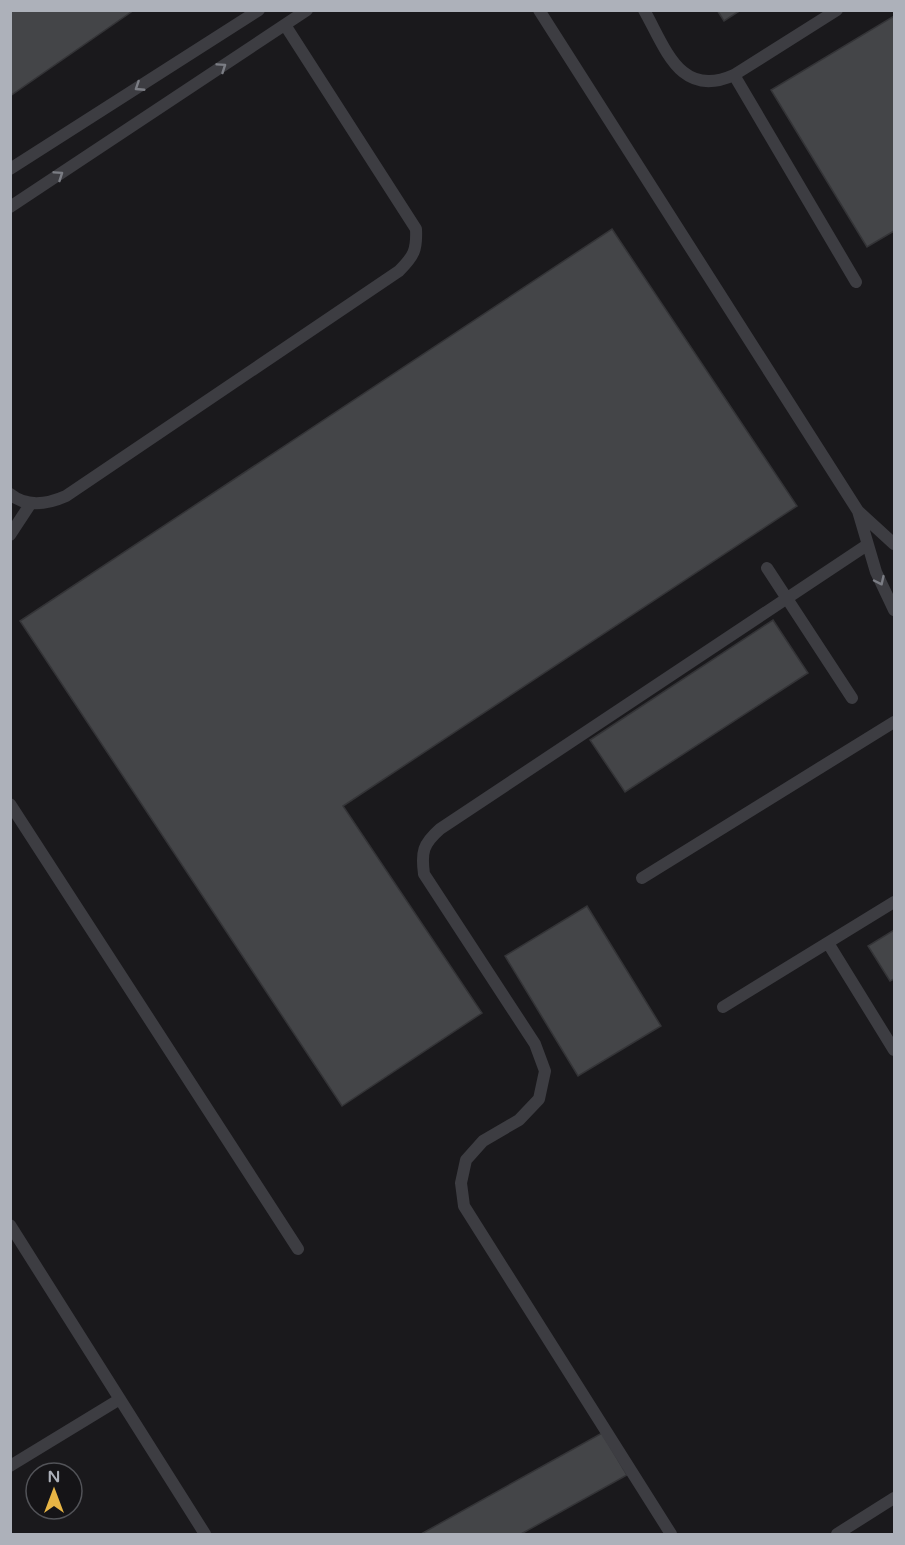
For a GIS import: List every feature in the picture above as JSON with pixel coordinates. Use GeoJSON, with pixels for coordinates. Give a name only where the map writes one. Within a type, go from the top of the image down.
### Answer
{"type":"FeatureCollection","features":[{"type":"Feature","properties":{"kind":"lane"},"geometry":{"type":"LineString","coordinates":[[10,170],[259,10]]}},
{"type":"Feature","properties":{"kind":"lane"},"geometry":{"type":"LineString","coordinates":[[10,207],[307,10]]}},
{"type":"Feature","properties":{"kind":"lane"},"geometry":{"type":"LineString","coordinates":[[539,10],[858,511],[894,544]]}},
{"type":"Feature","properties":{"kind":"lane"},"geometry":{"type":"LineString","coordinates":[[644,10],[675,64],[687,76],[702,82],[718,81],[734,75],[837,10]]}},
{"type":"Feature","properties":{"kind":"lane"},"geometry":{"type":"LineString","coordinates":[[10,494],[31,504],[49,503],[66,496],[399,271],[411,260],[417,245],[416,229],[285,25]]}},
{"type":"Feature","properties":{"kind":"lane"},"geometry":{"type":"LineString","coordinates":[[734,75],[856,282]]}},
{"type":"Feature","properties":{"kind":"lane"},"geometry":{"type":"LineString","coordinates":[[10,535],[31,504]]}},
{"type":"Feature","properties":{"kind":"lane"},"geometry":{"type":"LineString","coordinates":[[858,511],[876,572],[894,609]]}},
{"type":"Feature","properties":{"kind":"lane"},"geometry":{"type":"LineString","coordinates":[[671,1534],[464,1206],[461,1183],[466,1160],[483,1142],[519,1120],[539,1099],[545,1071],[535,1044],[424,874],[422,857],[427,840],[440,829],[867,545]]}},
{"type":"Feature","properties":{"kind":"lane"},"geometry":{"type":"LineString","coordinates":[[767,568],[852,698]]}},
{"type":"Feature","properties":{"kind":"lane"},"geometry":{"type":"LineString","coordinates":[[642,878],[894,722]]}},
{"type":"Feature","properties":{"kind":"lane"},"geometry":{"type":"LineString","coordinates":[[10,804],[298,1249]]}},
{"type":"Feature","properties":{"kind":"lane"},"geometry":{"type":"LineString","coordinates":[[723,1007],[894,902]]}},
{"type":"Feature","properties":{"kind":"lane"},"geometry":{"type":"LineString","coordinates":[[828,943],[894,1050]]}},
{"type":"Feature","properties":{"kind":"lane"},"geometry":{"type":"LineString","coordinates":[[10,1225],[205,1534]]}},
{"type":"Feature","properties":{"kind":"lane"},"geometry":{"type":"LineString","coordinates":[[10,1466],[120,1400]]}},
{"type":"Feature","properties":{"kind":"lane"},"geometry":{"type":"LineString","coordinates":[[837,1534],[894,1498]]}},
{"type":"Feature","properties":{"kind":"building"},"geometry":{"type":"Polygon","coordinates":[[[10,10],[134,10],[10,96],[10,10]]]}},
{"type":"Feature","properties":{"kind":"building"},"geometry":{"type":"Polygon","coordinates":[[[717,10],[741,10],[724,21],[717,10]]]}},
{"type":"Feature","properties":{"kind":"building"},"geometry":{"type":"Polygon","coordinates":[[[894,16],[894,231],[867,247],[771,90],[894,16]]]}},
{"type":"Feature","properties":{"kind":"building"},"geometry":{"type":"Polygon","coordinates":[[[612,229],[797,506],[343,806],[482,1013],[342,1106],[20,621],[612,229]]]}},
{"type":"Feature","properties":{"kind":"building"},"geometry":{"type":"Polygon","coordinates":[[[773,620],[808,673],[625,792],[590,740],[773,620]]]}},
{"type":"Feature","properties":{"kind":"building"},"geometry":{"type":"Polygon","coordinates":[[[587,906],[661,1026],[578,1076],[505,956],[587,906]]]}},
{"type":"Feature","properties":{"kind":"building"},"geometry":{"type":"Polygon","coordinates":[[[894,930],[894,979],[890,981],[868,946],[894,930]]]}},
{"type":"Feature","properties":{"kind":"building"},"geometry":{"type":"Polygon","coordinates":[[[602,1433],[627,1475],[521,1534],[421,1534],[602,1433]]]}}]}
